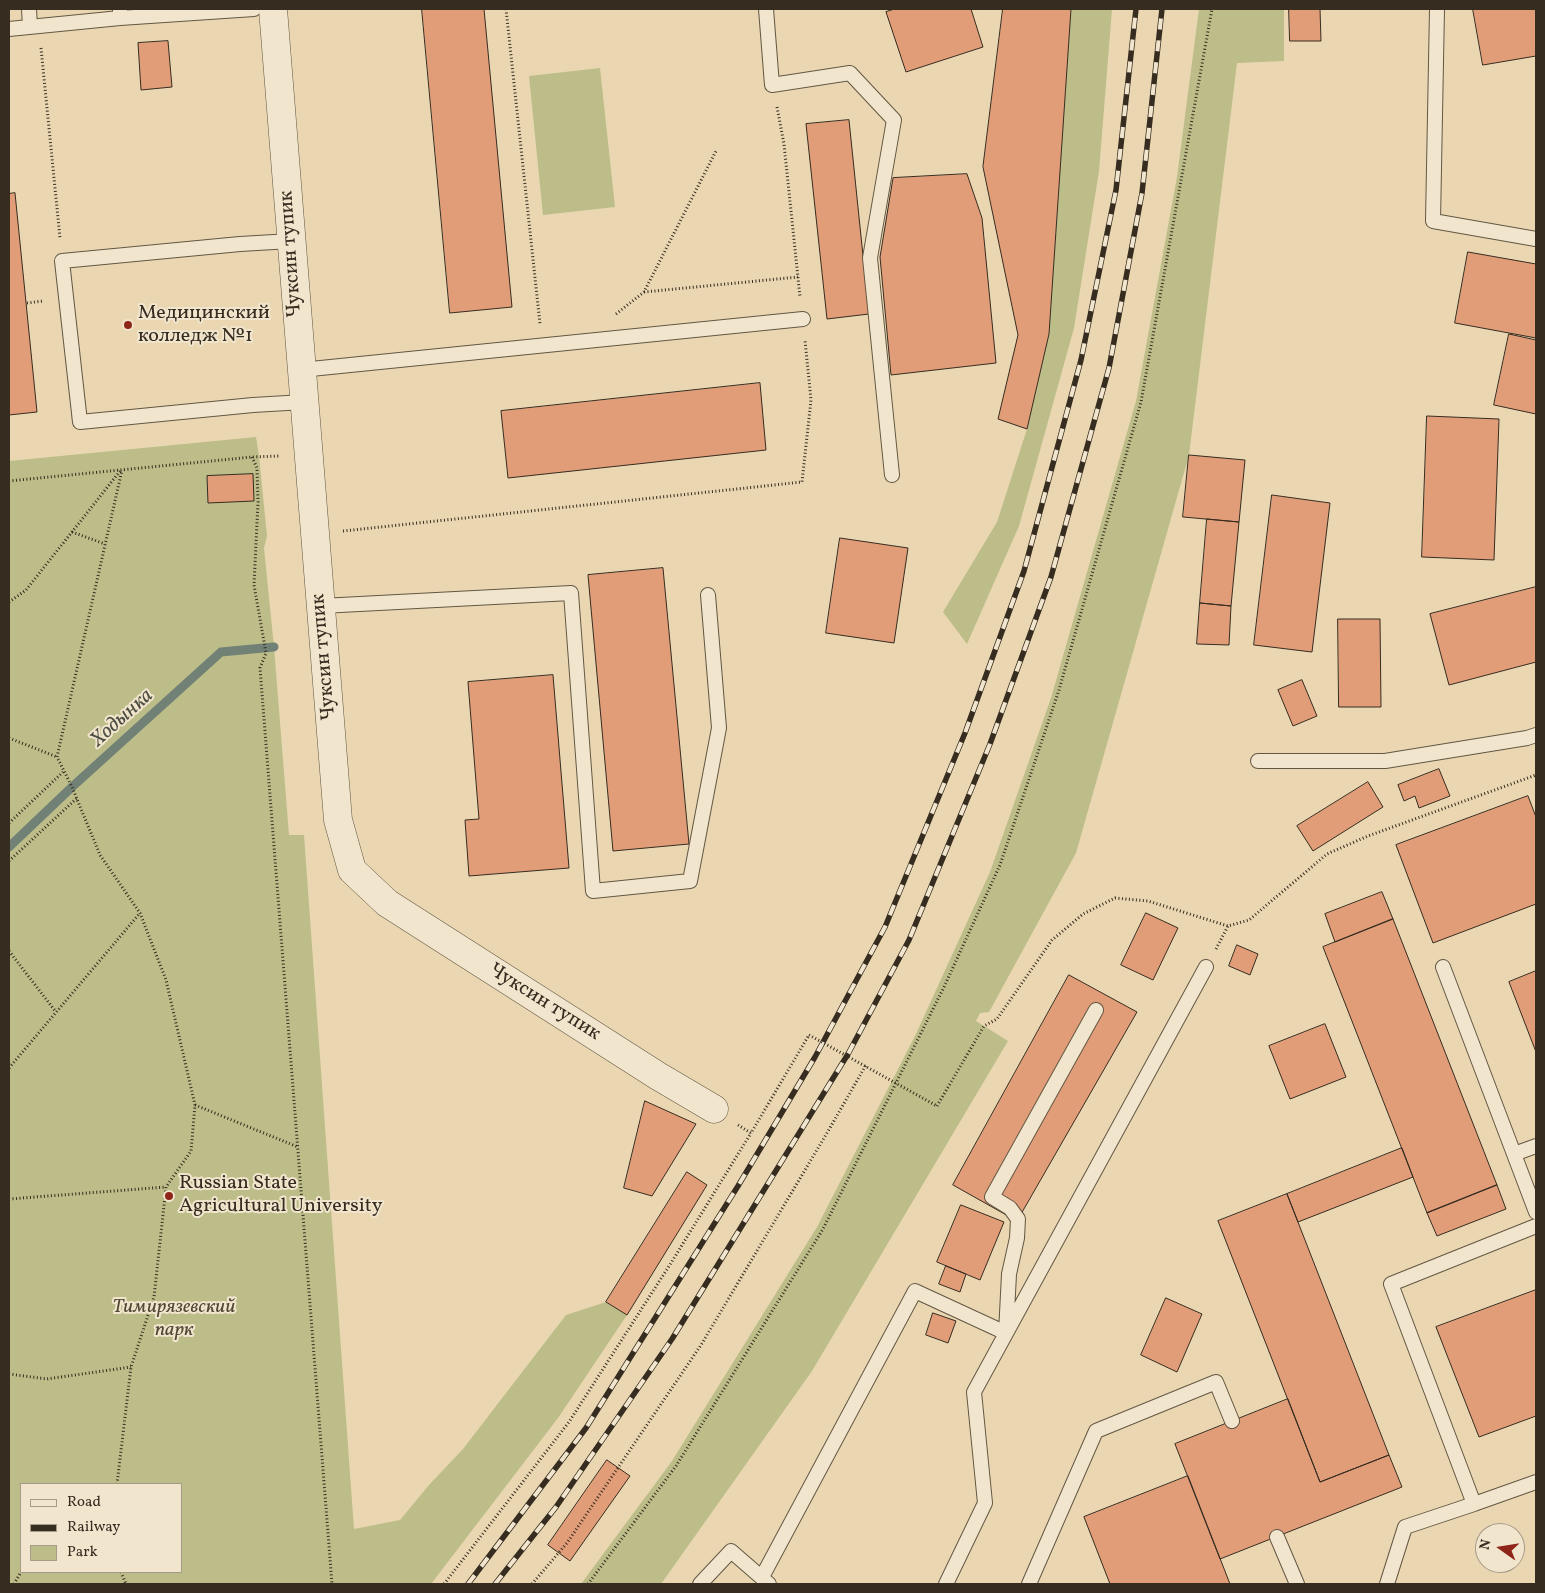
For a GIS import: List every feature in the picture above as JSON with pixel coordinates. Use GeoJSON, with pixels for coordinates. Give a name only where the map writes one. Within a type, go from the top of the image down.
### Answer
{"type":"FeatureCollection","features":[{"type":"Feature","properties":{"kind":"street","name":"Чуксин тупик"},"geometry":{"type":"LineString","coordinates":[[273,9],[338,820],[352,870],[387,903],[714,1110]]}},
{"type":"Feature","properties":{"kind":"lane"},"geometry":{"type":"LineString","coordinates":[[29,9],[30,27]]}},
{"type":"Feature","properties":{"kind":"lane"},"geometry":{"type":"LineString","coordinates":[[9,29],[120,13],[254,9]]}},
{"type":"Feature","properties":{"kind":"lane"},"geometry":{"type":"LineString","coordinates":[[766,9],[772,85],[850,73],[894,120],[870,258],[892,475]]}},
{"type":"Feature","properties":{"kind":"lane"},"geometry":{"type":"LineString","coordinates":[[1437,9],[1433,221],[1536,239]]}},
{"type":"Feature","properties":{"kind":"lane"},"geometry":{"type":"LineString","coordinates":[[291,241],[62,261],[80,422],[253,405],[304,402]]}},
{"type":"Feature","properties":{"kind":"lane"},"geometry":{"type":"LineString","coordinates":[[301,370],[802,319]]}},
{"type":"Feature","properties":{"kind":"lane"},"geometry":{"type":"LineString","coordinates":[[321,606],[571,593],[592,891],[690,881],[719,728],[708,595]]}},
{"type":"Feature","properties":{"kind":"lane"},"geometry":{"type":"LineString","coordinates":[[1258,761],[1385,761],[1536,735]]}},
{"type":"Feature","properties":{"kind":"lane"},"geometry":{"type":"LineString","coordinates":[[946,1584],[986,1503],[974,1392],[1206,967]]}},
{"type":"Feature","properties":{"kind":"lane"},"geometry":{"type":"LineString","coordinates":[[1443,967],[1536,1212]]}},
{"type":"Feature","properties":{"kind":"lane"},"geometry":{"type":"LineString","coordinates":[[1006,1333],[1009,1274],[1017,1238],[1018,1219],[1010,1208],[992,1197],[1096,1010]]}},
{"type":"Feature","properties":{"kind":"lane"},"geometry":{"type":"LineString","coordinates":[[1514,1154],[1536,1146]]}},
{"type":"Feature","properties":{"kind":"lane"},"geometry":{"type":"LineString","coordinates":[[1474,1504],[1391,1284],[1536,1226]]}},
{"type":"Feature","properties":{"kind":"lane"},"geometry":{"type":"LineString","coordinates":[[700,1584],[731,1551],[766,1581],[915,1291],[1006,1333]]}},
{"type":"Feature","properties":{"kind":"lane"},"geometry":{"type":"LineString","coordinates":[[1029,1584],[1096,1431],[1216,1382],[1232,1421]]}},
{"type":"Feature","properties":{"kind":"lane"},"geometry":{"type":"LineString","coordinates":[[1387,1584],[1405,1527],[1536,1482]]}},
{"type":"Feature","properties":{"kind":"lane"},"geometry":{"type":"LineString","coordinates":[[1277,1537],[1297,1584]]}},
{"type":"Feature","properties":{"kind":"path"},"geometry":{"type":"LineString","coordinates":[[506,9],[542,346]]}},
{"type":"Feature","properties":{"kind":"path"},"geometry":{"type":"LineString","coordinates":[[588,1584],[676,1466],[823,1229],[944,987],[1000,865],[1059,690],[1141,402],[1212,9]]}},
{"type":"Feature","properties":{"kind":"path"},"geometry":{"type":"LineString","coordinates":[[41,44],[62,261]]}},
{"type":"Feature","properties":{"kind":"path"},"geometry":{"type":"LineString","coordinates":[[316,534],[802,482],[811,400],[784,144],[772,85]]}},
{"type":"Feature","properties":{"kind":"path"},"geometry":{"type":"LineString","coordinates":[[583,341],[644,292],[716,151]]}},
{"type":"Feature","properties":{"kind":"path"},"geometry":{"type":"LineString","coordinates":[[644,292],[798,278]]}},
{"type":"Feature","properties":{"kind":"path"},"geometry":{"type":"LineString","coordinates":[[9,481],[259,456]]}},
{"type":"Feature","properties":{"kind":"path"},"geometry":{"type":"LineString","coordinates":[[252,457],[257,468],[258,502],[254,585],[266,653],[260,668],[332,1584]]}},
{"type":"Feature","properties":{"kind":"path"},"geometry":{"type":"LineString","coordinates":[[9,602],[26,590],[122,470]]}},
{"type":"Feature","properties":{"kind":"path"},"geometry":{"type":"LineString","coordinates":[[117,1483],[131,1367],[154,1297],[166,1187],[191,1151],[195,1105],[166,980],[140,913],[100,856],[72,787],[57,757],[122,470]]}},
{"type":"Feature","properties":{"kind":"path"},"geometry":{"type":"LineString","coordinates":[[72,532],[105,544]]}},
{"type":"Feature","properties":{"kind":"path"},"geometry":{"type":"LineString","coordinates":[[9,738],[57,757]]}},
{"type":"Feature","properties":{"kind":"path"},"geometry":{"type":"LineString","coordinates":[[9,823],[64,772]]}},
{"type":"Feature","properties":{"kind":"path"},"geometry":{"type":"LineString","coordinates":[[444,1584],[568,1422],[671,1263],[768,1106],[809,1035],[937,1106],[984,1026],[997,1019],[1052,940],[1083,914],[1115,898],[1148,901],[1228,926],[1249,920],[1327,854],[1368,836],[1536,775]]}},
{"type":"Feature","properties":{"kind":"path"},"geometry":{"type":"LineString","coordinates":[[9,862],[76,798]]}},
{"type":"Feature","properties":{"kind":"path"},"geometry":{"type":"LineString","coordinates":[[9,1068],[140,913]]}},
{"type":"Feature","properties":{"kind":"path"},"geometry":{"type":"LineString","coordinates":[[1221,940],[1228,926]]}},
{"type":"Feature","properties":{"kind":"path"},"geometry":{"type":"LineString","coordinates":[[9,951],[56,1012]]}},
{"type":"Feature","properties":{"kind":"path"},"geometry":{"type":"LineString","coordinates":[[532,1584],[567,1543],[701,1345],[866,1065]]}},
{"type":"Feature","properties":{"kind":"path"},"geometry":{"type":"LineString","coordinates":[[195,1105],[298,1147]]}},
{"type":"Feature","properties":{"kind":"path"},"geometry":{"type":"LineString","coordinates":[[744,1129],[751,1134]]}},
{"type":"Feature","properties":{"kind":"path"},"geometry":{"type":"LineString","coordinates":[[9,1199],[166,1187]]}},
{"type":"Feature","properties":{"kind":"path"},"geometry":{"type":"LineString","coordinates":[[9,1374],[47,1379],[131,1367]]}},
{"type":"Feature","properties":{"kind":"path"},"geometry":{"type":"LineString","coordinates":[[14,1584],[20,1573]]}},
{"type":"Feature","properties":{"kind":"green space"},"geometry":{"type":"Polygon","coordinates":[[[1071,9],[1112,9],[1099,171],[1074,328],[1019,526],[967,644],[943,612],[997,522],[1027,429],[1049,334],[1071,9]]]}},
{"type":"Feature","properties":{"kind":"green space"},"geometry":{"type":"Polygon","coordinates":[[[1199,9],[1284,9],[1284,61],[1237,63],[1189,455],[1076,853],[989,1012],[980,1013],[976,1021],[1008,1041],[812,1371],[661,1584],[581,1584],[672,1461],[817,1227],[915,1036],[990,872],[1051,698],[1136,401],[1177,177],[1199,9]]]}},
{"type":"Feature","properties":{"kind":"green space"},"geometry":{"type":"Polygon","coordinates":[[[600,68],[615,207],[543,215],[529,76],[600,68]]]}},
{"type":"Feature","properties":{"kind":"green space","name":"Тимирязевский парк"},"geometry":{"type":"Polygon","coordinates":[[[256,437],[267,536],[264,548],[289,835],[304,835],[354,1529],[400,1520],[429,1485],[463,1449],[566,1315],[606,1302],[627,1315],[558,1418],[431,1584],[9,1584],[9,461],[256,437]]]}},
{"type":"Feature","properties":{"kind":"building"},"geometry":{"type":"Polygon","coordinates":[[[422,9],[484,9],[512,307],[450,313],[422,9]]]}},
{"type":"Feature","properties":{"kind":"building"},"geometry":{"type":"Polygon","coordinates":[[[895,9],[971,9],[983,47],[906,72],[886,12],[895,9]]]}},
{"type":"Feature","properties":{"kind":"building"},"geometry":{"type":"Polygon","coordinates":[[[1003,9],[1071,9],[1049,334],[1027,429],[998,419],[1018,335],[983,167],[1003,9]]]}},
{"type":"Feature","properties":{"kind":"building"},"geometry":{"type":"Polygon","coordinates":[[[1289,9],[1320,9],[1321,41],[1290,41],[1289,9]]]}},
{"type":"Feature","properties":{"kind":"building"},"geometry":{"type":"Polygon","coordinates":[[[1473,9],[1536,9],[1536,56],[1483,65],[1473,9]]]}},
{"type":"Feature","properties":{"kind":"building"},"geometry":{"type":"Polygon","coordinates":[[[168,41],[172,87],[141,90],[138,43],[168,41]]]}},
{"type":"Feature","properties":{"kind":"building"},"geometry":{"type":"Polygon","coordinates":[[[849,120],[869,314],[827,319],[806,124],[849,120]]]}},
{"type":"Feature","properties":{"kind":"building"},"geometry":{"type":"Polygon","coordinates":[[[967,174],[982,218],[996,363],[891,375],[880,257],[893,178],[967,174]]]}},
{"type":"Feature","properties":{"kind":"building"},"geometry":{"type":"Polygon","coordinates":[[[15,193],[37,412],[9,415],[9,194],[15,193]]]}},
{"type":"Feature","properties":{"kind":"building"},"geometry":{"type":"Polygon","coordinates":[[[1468,252],[1536,264],[1536,338],[1455,323],[1468,252]]]}},
{"type":"Feature","properties":{"kind":"building"},"geometry":{"type":"Polygon","coordinates":[[[1509,334],[1536,340],[1536,414],[1494,405],[1509,334]]]}},
{"type":"Feature","properties":{"kind":"building"},"geometry":{"type":"Polygon","coordinates":[[[760,383],[766,450],[508,478],[501,411],[760,383]]]}},
{"type":"Feature","properties":{"kind":"building"},"geometry":{"type":"Polygon","coordinates":[[[1427,416],[1499,419],[1494,560],[1422,557],[1427,416]]]}},
{"type":"Feature","properties":{"kind":"building"},"geometry":{"type":"Polygon","coordinates":[[[1189,455],[1245,460],[1239,522],[1183,517],[1189,455]]]}},
{"type":"Feature","properties":{"kind":"building"},"geometry":{"type":"Polygon","coordinates":[[[253,474],[254,501],[208,503],[207,476],[253,474]]]}},
{"type":"Feature","properties":{"kind":"building"},"geometry":{"type":"Polygon","coordinates":[[[1272,495],[1330,503],[1312,652],[1254,645],[1272,495]]]}},
{"type":"Feature","properties":{"kind":"building"},"geometry":{"type":"Polygon","coordinates":[[[1207,519],[1239,522],[1231,606],[1200,603],[1207,519]]]}},
{"type":"Feature","properties":{"kind":"building"},"geometry":{"type":"Polygon","coordinates":[[[840,538],[908,548],[894,643],[826,633],[840,538]]]}},
{"type":"Feature","properties":{"kind":"building"},"geometry":{"type":"Polygon","coordinates":[[[663,568],[689,844],[613,851],[588,575],[663,568]]]}},
{"type":"Feature","properties":{"kind":"building"},"geometry":{"type":"Polygon","coordinates":[[[1536,587],[1536,662],[1449,685],[1430,614],[1536,587]]]}},
{"type":"Feature","properties":{"kind":"building"},"geometry":{"type":"Polygon","coordinates":[[[1200,603],[1231,606],[1229,645],[1197,644],[1200,603]]]}},
{"type":"Feature","properties":{"kind":"building"},"geometry":{"type":"Polygon","coordinates":[[[1338,619],[1380,619],[1381,707],[1339,707],[1338,619]]]}},
{"type":"Feature","properties":{"kind":"building"},"geometry":{"type":"Polygon","coordinates":[[[553,675],[569,868],[469,876],[465,820],[479,819],[468,682],[553,675]]]}},
{"type":"Feature","properties":{"kind":"building"},"geometry":{"type":"Polygon","coordinates":[[[1302,680],[1317,716],[1293,726],[1278,690],[1302,680]]]}},
{"type":"Feature","properties":{"kind":"building"},"geometry":{"type":"Polygon","coordinates":[[[1439,769],[1450,796],[1419,808],[1415,796],[1404,801],[1398,785],[1439,769]]]}},
{"type":"Feature","properties":{"kind":"building"},"geometry":{"type":"Polygon","coordinates":[[[1368,782],[1383,807],[1313,851],[1297,826],[1368,782]]]}},
{"type":"Feature","properties":{"kind":"building"},"geometry":{"type":"Polygon","coordinates":[[[1528,796],[1536,817],[1536,904],[1433,943],[1396,845],[1528,796]]]}},
{"type":"Feature","properties":{"kind":"building"},"geometry":{"type":"Polygon","coordinates":[[[1382,892],[1393,919],[1335,942],[1325,914],[1382,892]]]}},
{"type":"Feature","properties":{"kind":"building"},"geometry":{"type":"Polygon","coordinates":[[[1146,913],[1178,928],[1153,980],[1121,965],[1146,913]]]}},
{"type":"Feature","properties":{"kind":"building"},"geometry":{"type":"Polygon","coordinates":[[[1393,919],[1497,1185],[1427,1213],[1323,947],[1393,919]]]}},
{"type":"Feature","properties":{"kind":"building"},"geometry":{"type":"Polygon","coordinates":[[[1237,945],[1258,954],[1250,975],[1229,966],[1237,945]]]}},
{"type":"Feature","properties":{"kind":"building"},"geometry":{"type":"Polygon","coordinates":[[[1536,971],[1536,1052],[1509,982],[1536,971]]]}},
{"type":"Feature","properties":{"kind":"building"},"geometry":{"type":"Polygon","coordinates":[[[1069,975],[1137,1012],[1017,1221],[953,1185],[1069,975]]]}},
{"type":"Feature","properties":{"kind":"building"},"geometry":{"type":"Polygon","coordinates":[[[1325,1024],[1346,1077],[1290,1099],[1269,1046],[1325,1024]]]}},
{"type":"Feature","properties":{"kind":"building"},"geometry":{"type":"Polygon","coordinates":[[[645,1101],[696,1124],[652,1196],[624,1188],[645,1101]]]}},
{"type":"Feature","properties":{"kind":"building"},"geometry":{"type":"Polygon","coordinates":[[[1402,1148],[1413,1177],[1298,1222],[1287,1194],[1402,1148]]]}},
{"type":"Feature","properties":{"kind":"building"},"geometry":{"type":"Polygon","coordinates":[[[687,1172],[707,1185],[627,1315],[606,1302],[687,1172]]]}},
{"type":"Feature","properties":{"kind":"building"},"geometry":{"type":"Polygon","coordinates":[[[1497,1185],[1506,1209],[1437,1236],[1427,1213],[1497,1185]]]}},
{"type":"Feature","properties":{"kind":"building"},"geometry":{"type":"Polygon","coordinates":[[[1287,1194],[1389,1455],[1320,1482],[1218,1221],[1287,1194]]]}},
{"type":"Feature","properties":{"kind":"building"},"geometry":{"type":"Polygon","coordinates":[[[961,1205],[1004,1222],[980,1280],[937,1262],[961,1205]]]}},
{"type":"Feature","properties":{"kind":"building"},"geometry":{"type":"Polygon","coordinates":[[[946,1266],[966,1274],[960,1292],[939,1284],[946,1266]]]}},
{"type":"Feature","properties":{"kind":"building"},"geometry":{"type":"Polygon","coordinates":[[[1536,1290],[1536,1416],[1479,1437],[1436,1327],[1536,1290]]]}},
{"type":"Feature","properties":{"kind":"building"},"geometry":{"type":"Polygon","coordinates":[[[1166,1298],[1202,1314],[1177,1372],[1141,1355],[1166,1298]]]}},
{"type":"Feature","properties":{"kind":"building"},"geometry":{"type":"Polygon","coordinates":[[[933,1313],[956,1321],[948,1343],[926,1335],[933,1313]]]}},
{"type":"Feature","properties":{"kind":"building"},"geometry":{"type":"Polygon","coordinates":[[[1288,1399],[1320,1482],[1389,1455],[1402,1487],[1220,1559],[1175,1444],[1288,1399]]]}},
{"type":"Feature","properties":{"kind":"building"},"geometry":{"type":"Polygon","coordinates":[[[607,1460],[630,1476],[570,1561],[548,1545],[607,1460]]]}},
{"type":"Feature","properties":{"kind":"building"},"geometry":{"type":"Polygon","coordinates":[[[1188,1476],[1230,1584],[1110,1584],[1084,1517],[1188,1476]]]}},
{"type":"Feature","properties":{"kind":"waterway","name":"Ходынка"},"geometry":{"type":"LineString","coordinates":[[9,847],[72,787],[221,652],[274,647]]}},
{"type":"Feature","properties":{"kind":"railway"},"geometry":{"type":"LineString","coordinates":[[468,1584],[586,1428],[738,1186],[815,1057],[885,927],[965,733],[1024,571],[1081,360],[1116,190],[1136,9]]}},
{"type":"Feature","properties":{"kind":"railway"},"geometry":{"type":"LineString","coordinates":[[495,1584],[556,1507],[672,1339],[848,1054],[909,940],[990,744],[1051,577],[1109,368],[1142,193],[1162,9]]}},
{"type":"Feature","properties":{"kind":"place","name":"Медицинский колледж №1"},"geometry":{"type":"Point","coordinates":[128,325]}},
{"type":"Feature","properties":{"kind":"place","name":"Russian State Agricultural University"},"geometry":{"type":"Point","coordinates":[169,1196]}}]}
